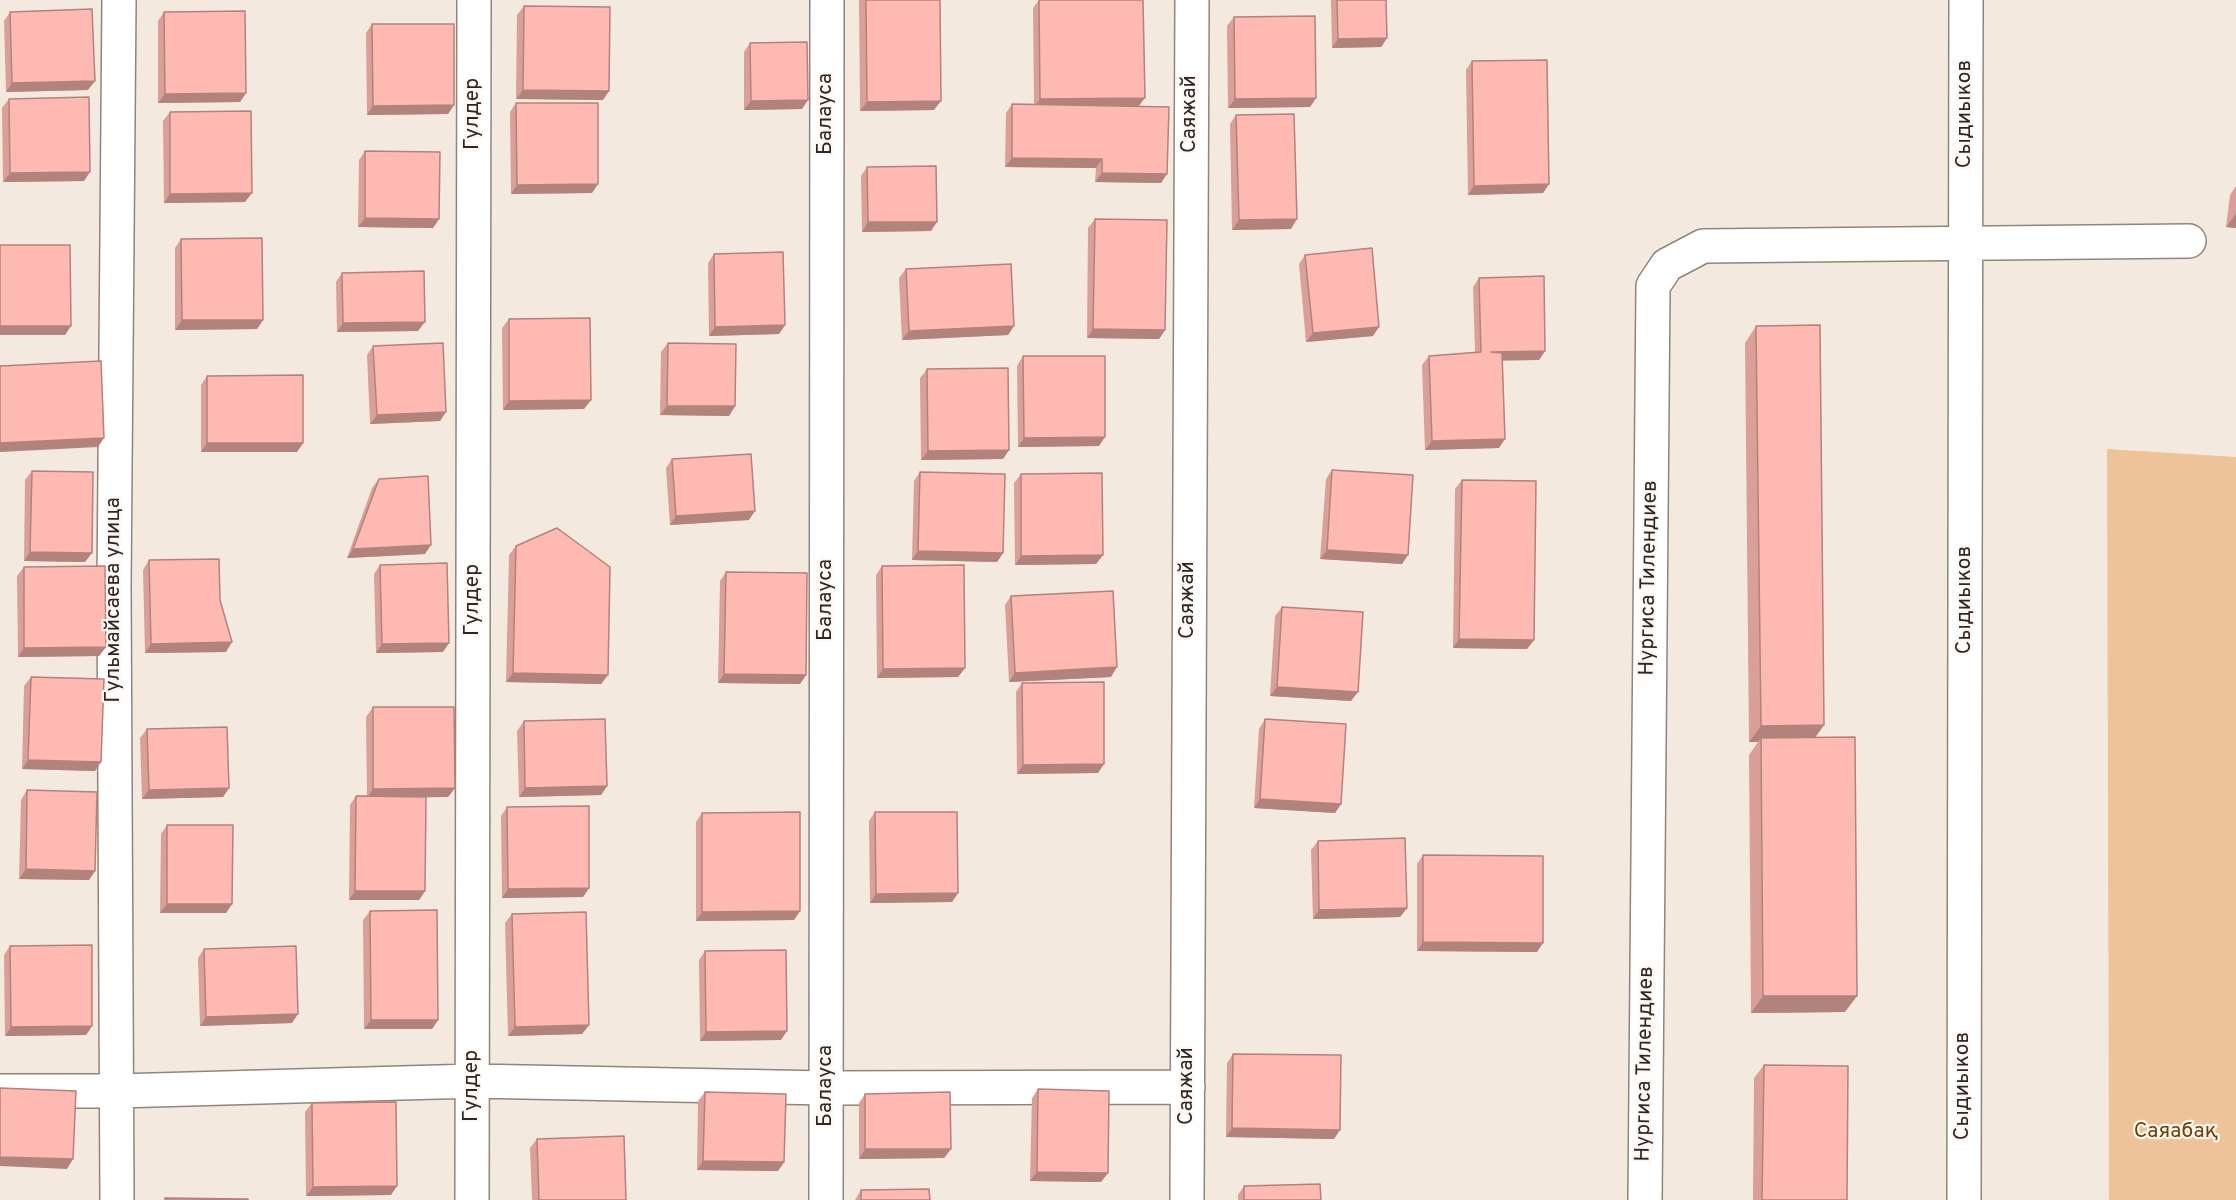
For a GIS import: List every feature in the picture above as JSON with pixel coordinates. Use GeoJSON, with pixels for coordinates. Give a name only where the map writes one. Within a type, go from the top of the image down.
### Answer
{"type":"FeatureCollection","features":[{"type":"Feature","properties":{"kind":"street","name":"Гульмайсаева улица"},"geometry":{"type":"LineString","coordinates":[[117,1200],[114,586],[120,0]]}},
{"type":"Feature","properties":{"kind":"street","name":"Гулдер"},"geometry":{"type":"LineString","coordinates":[[472,1200],[474,0]]}},
{"type":"Feature","properties":{"kind":"street","name":"Балауса"},"geometry":{"type":"LineString","coordinates":[[826,1200],[827,0]]}},
{"type":"Feature","properties":{"kind":"street","name":"Саяжай"},"geometry":{"type":"LineString","coordinates":[[1187,1200],[1192,0]]}},
{"type":"Feature","properties":{"kind":"street","name":"Сыдиыков"},"geometry":{"type":"LineString","coordinates":[[1964,1200],[1966,0]]}},
{"type":"Feature","properties":{"kind":"street","name":"Нургиса Тилендиев"},"geometry":{"type":"LineString","coordinates":[[1645,1200],[1653,286],[1667,265],[1703,246],[2189,241]]}},
{"type":"Feature","properties":{"kind":"street"},"geometry":{"type":"LineString","coordinates":[[0,1091],[118,1091],[473,1081],[827,1088],[1188,1087]]}},
{"type":"Feature","properties":{"kind":"green space","name":"Саяабақ"},"geometry":{"type":"Polygon","coordinates":[[[2107,449],[2236,457],[2236,1200],[2109,1200],[2107,449]]]}},
{"type":"Feature","properties":{"kind":"building"},"geometry":{"type":"Polygon","coordinates":[[[866,0],[940,0],[941,101],[867,102],[866,0]]]}},
{"type":"Feature","properties":{"kind":"building"},"geometry":{"type":"Polygon","coordinates":[[[1039,0],[1143,0],[1145,98],[1040,99],[1039,0]]]}},
{"type":"Feature","properties":{"kind":"building"},"geometry":{"type":"Polygon","coordinates":[[[1337,0],[1386,0],[1387,38],[1338,39],[1337,0]]]}},
{"type":"Feature","properties":{"kind":"building"},"geometry":{"type":"Polygon","coordinates":[[[524,6],[610,7],[609,91],[523,90],[524,6]]]}},
{"type":"Feature","properties":{"kind":"building"},"geometry":{"type":"Polygon","coordinates":[[[92,9],[95,81],[12,83],[10,12],[92,9]]]}},
{"type":"Feature","properties":{"kind":"building"},"geometry":{"type":"Polygon","coordinates":[[[245,11],[246,93],[165,94],[164,12],[245,11]]]}},
{"type":"Feature","properties":{"kind":"building"},"geometry":{"type":"Polygon","coordinates":[[[1315,16],[1316,98],[1235,99],[1234,17],[1315,16]]]}},
{"type":"Feature","properties":{"kind":"building"},"geometry":{"type":"Polygon","coordinates":[[[372,24],[454,24],[454,105],[373,106],[372,24]]]}},
{"type":"Feature","properties":{"kind":"building"},"geometry":{"type":"Polygon","coordinates":[[[807,42],[808,100],[751,101],[750,43],[807,42]]]}},
{"type":"Feature","properties":{"kind":"building"},"geometry":{"type":"Polygon","coordinates":[[[1547,60],[1549,184],[1474,186],[1472,61],[1547,60]]]}},
{"type":"Feature","properties":{"kind":"building"},"geometry":{"type":"Polygon","coordinates":[[[89,97],[90,172],[10,173],[9,99],[89,97]]]}},
{"type":"Feature","properties":{"kind":"building"},"geometry":{"type":"Polygon","coordinates":[[[516,103],[598,103],[598,184],[517,185],[516,103]]]}},
{"type":"Feature","properties":{"kind":"building"},"geometry":{"type":"Polygon","coordinates":[[[1012,104],[1169,107],[1167,174],[1102,173],[1102,159],[1012,158],[1012,104]]]}},
{"type":"Feature","properties":{"kind":"building"},"geometry":{"type":"Polygon","coordinates":[[[251,111],[252,193],[170,194],[170,112],[251,111]]]}},
{"type":"Feature","properties":{"kind":"building"},"geometry":{"type":"Polygon","coordinates":[[[1294,114],[1297,219],[1239,220],[1236,115],[1294,114]]]}},
{"type":"Feature","properties":{"kind":"building"},"geometry":{"type":"Polygon","coordinates":[[[365,151],[440,152],[439,219],[365,218],[365,151]]]}},
{"type":"Feature","properties":{"kind":"building"},"geometry":{"type":"Polygon","coordinates":[[[936,166],[937,222],[868,222],[867,167],[936,166]]]}},
{"type":"Feature","properties":{"kind":"building"},"geometry":{"type":"Polygon","coordinates":[[[1095,219],[1167,220],[1165,330],[1093,329],[1095,219]]]}},
{"type":"Feature","properties":{"kind":"building"},"geometry":{"type":"Polygon","coordinates":[[[262,238],[263,320],[182,320],[181,239],[262,238]]]}},
{"type":"Feature","properties":{"kind":"building"},"geometry":{"type":"Polygon","coordinates":[[[0,245],[70,245],[71,326],[0,326],[0,245]]]}},
{"type":"Feature","properties":{"kind":"building"},"geometry":{"type":"Polygon","coordinates":[[[1372,248],[1379,327],[1313,333],[1305,255],[1372,248]]]}},
{"type":"Feature","properties":{"kind":"building"},"geometry":{"type":"Polygon","coordinates":[[[783,252],[785,325],[715,327],[714,254],[783,252]]]}},
{"type":"Feature","properties":{"kind":"building"},"geometry":{"type":"Polygon","coordinates":[[[1011,264],[1014,326],[909,331],[906,269],[1011,264]]]}},
{"type":"Feature","properties":{"kind":"building"},"geometry":{"type":"Polygon","coordinates":[[[424,271],[425,322],[343,323],[342,273],[424,271]]]}},
{"type":"Feature","properties":{"kind":"building"},"geometry":{"type":"Polygon","coordinates":[[[1544,276],[1545,351],[1491,352],[1502,353],[1505,439],[1432,441],[1429,356],[1481,352],[1479,278],[1544,276]]]}},
{"type":"Feature","properties":{"kind":"building"},"geometry":{"type":"Polygon","coordinates":[[[590,318],[591,400],[509,401],[509,319],[590,318]]]}},
{"type":"Feature","properties":{"kind":"building"},"geometry":{"type":"Polygon","coordinates":[[[1820,325],[1824,725],[1761,726],[1756,326],[1820,325]]]}},
{"type":"Feature","properties":{"kind":"building"},"geometry":{"type":"Polygon","coordinates":[[[443,343],[446,412],[377,415],[373,346],[443,343]]]}},
{"type":"Feature","properties":{"kind":"building"},"geometry":{"type":"Polygon","coordinates":[[[668,343],[736,344],[735,406],[667,406],[668,343]]]}},
{"type":"Feature","properties":{"kind":"building"},"geometry":{"type":"Polygon","coordinates":[[[1023,356],[1105,356],[1105,437],[1024,438],[1023,356]]]}},
{"type":"Feature","properties":{"kind":"building"},"geometry":{"type":"Polygon","coordinates":[[[101,361],[104,438],[0,443],[0,366],[101,361]]]}},
{"type":"Feature","properties":{"kind":"building"},"geometry":{"type":"Polygon","coordinates":[[[1008,368],[1009,450],[928,451],[927,369],[1008,368]]]}},
{"type":"Feature","properties":{"kind":"building"},"geometry":{"type":"Polygon","coordinates":[[[303,375],[303,443],[207,443],[207,376],[303,375]]]}},
{"type":"Feature","properties":{"kind":"building"},"geometry":{"type":"Polygon","coordinates":[[[751,454],[755,511],[676,516],[672,459],[751,454]]]}},
{"type":"Feature","properties":{"kind":"building"},"geometry":{"type":"Polygon","coordinates":[[[1332,470],[1413,475],[1408,555],[1327,550],[1332,470]]]}},
{"type":"Feature","properties":{"kind":"building"},"geometry":{"type":"Polygon","coordinates":[[[32,471],[93,472],[92,553],[30,552],[32,471]]]}},
{"type":"Feature","properties":{"kind":"building"},"geometry":{"type":"Polygon","coordinates":[[[920,472],[1005,474],[1003,553],[918,551],[920,472]]]}},
{"type":"Feature","properties":{"kind":"building"},"geometry":{"type":"Polygon","coordinates":[[[1102,473],[1103,555],[1021,556],[1021,474],[1102,473]]]}},
{"type":"Feature","properties":{"kind":"building"},"geometry":{"type":"Polygon","coordinates":[[[428,476],[431,545],[353,549],[379,479],[428,476]]]}},
{"type":"Feature","properties":{"kind":"building"},"geometry":{"type":"Polygon","coordinates":[[[1462,480],[1536,481],[1534,640],[1459,639],[1462,480]]]}},
{"type":"Feature","properties":{"kind":"building"},"geometry":{"type":"Polygon","coordinates":[[[557,528],[610,567],[608,675],[513,673],[516,546],[557,528]]]}},
{"type":"Feature","properties":{"kind":"building"},"geometry":{"type":"Polygon","coordinates":[[[219,559],[220,600],[232,642],[151,644],[149,560],[219,559]]]}},
{"type":"Feature","properties":{"kind":"building"},"geometry":{"type":"Polygon","coordinates":[[[447,563],[449,643],[382,644],[380,565],[447,563]]]}},
{"type":"Feature","properties":{"kind":"building"},"geometry":{"type":"Polygon","coordinates":[[[964,565],[965,668],[883,669],[882,566],[964,565]]]}},
{"type":"Feature","properties":{"kind":"building"},"geometry":{"type":"Polygon","coordinates":[[[105,566],[106,647],[24,648],[24,567],[105,566]]]}},
{"type":"Feature","properties":{"kind":"building"},"geometry":{"type":"Polygon","coordinates":[[[726,572],[807,573],[806,675],[724,674],[726,572]]]}},
{"type":"Feature","properties":{"kind":"building"},"geometry":{"type":"Polygon","coordinates":[[[1113,591],[1117,667],[1015,673],[1011,596],[1113,591]]]}},
{"type":"Feature","properties":{"kind":"building"},"geometry":{"type":"Polygon","coordinates":[[[1282,607],[1363,612],[1358,692],[1277,687],[1282,607]]]}},
{"type":"Feature","properties":{"kind":"building"},"geometry":{"type":"Polygon","coordinates":[[[31,677],[104,679],[101,762],[28,760],[31,677]]]}},
{"type":"Feature","properties":{"kind":"building"},"geometry":{"type":"Polygon","coordinates":[[[1104,682],[1104,764],[1023,765],[1022,683],[1104,682]]]}},
{"type":"Feature","properties":{"kind":"building"},"geometry":{"type":"Polygon","coordinates":[[[373,707],[454,707],[455,788],[373,789],[373,707]]]}},
{"type":"Feature","properties":{"kind":"building"},"geometry":{"type":"Polygon","coordinates":[[[605,719],[607,786],[525,788],[524,721],[605,719]]]}},
{"type":"Feature","properties":{"kind":"building"},"geometry":{"type":"Polygon","coordinates":[[[1265,719],[1346,724],[1341,804],[1260,799],[1265,719]]]}},
{"type":"Feature","properties":{"kind":"building"},"geometry":{"type":"Polygon","coordinates":[[[227,727],[229,788],[149,790],[147,729],[227,727]]]}},
{"type":"Feature","properties":{"kind":"building"},"geometry":{"type":"Polygon","coordinates":[[[1855,737],[1857,996],[1763,996],[1761,738],[1855,737]]]}},
{"type":"Feature","properties":{"kind":"building"},"geometry":{"type":"Polygon","coordinates":[[[27,790],[97,792],[95,871],[26,869],[27,790]]]}},
{"type":"Feature","properties":{"kind":"building"},"geometry":{"type":"Polygon","coordinates":[[[356,796],[426,797],[425,891],[355,891],[356,796]]]}},
{"type":"Feature","properties":{"kind":"building"},"geometry":{"type":"Polygon","coordinates":[[[589,806],[589,888],[508,889],[507,807],[589,806]]]}},
{"type":"Feature","properties":{"kind":"building"},"geometry":{"type":"Polygon","coordinates":[[[800,812],[800,911],[702,912],[702,813],[800,812]]]}},
{"type":"Feature","properties":{"kind":"building"},"geometry":{"type":"Polygon","coordinates":[[[875,812],[957,812],[958,893],[876,894],[875,812]]]}},
{"type":"Feature","properties":{"kind":"building"},"geometry":{"type":"Polygon","coordinates":[[[167,825],[233,825],[232,904],[167,904],[167,825]]]}},
{"type":"Feature","properties":{"kind":"building"},"geometry":{"type":"Polygon","coordinates":[[[1405,838],[1407,908],[1319,910],[1318,841],[1405,838]]]}},
{"type":"Feature","properties":{"kind":"building"},"geometry":{"type":"Polygon","coordinates":[[[1423,855],[1543,856],[1543,943],[1423,942],[1423,855]]]}},
{"type":"Feature","properties":{"kind":"building"},"geometry":{"type":"Polygon","coordinates":[[[437,910],[438,1020],[371,1020],[370,911],[437,910]]]}},
{"type":"Feature","properties":{"kind":"building"},"geometry":{"type":"Polygon","coordinates":[[[586,912],[589,1025],[515,1027],[512,914],[586,912]]]}},
{"type":"Feature","properties":{"kind":"building"},"geometry":{"type":"Polygon","coordinates":[[[92,945],[92,1026],[11,1027],[10,946],[92,945]]]}},
{"type":"Feature","properties":{"kind":"building"},"geometry":{"type":"Polygon","coordinates":[[[296,946],[298,1014],[206,1017],[204,949],[296,946]]]}},
{"type":"Feature","properties":{"kind":"building"},"geometry":{"type":"Polygon","coordinates":[[[786,950],[787,1031],[706,1032],[705,951],[786,950]]]}},
{"type":"Feature","properties":{"kind":"building"},"geometry":{"type":"Polygon","coordinates":[[[1233,1054],[1341,1055],[1340,1130],[1232,1128],[1233,1054]]]}},
{"type":"Feature","properties":{"kind":"building"},"geometry":{"type":"Polygon","coordinates":[[[1764,1065],[1848,1066],[1847,1200],[1762,1200],[1764,1065]]]}},
{"type":"Feature","properties":{"kind":"building"},"geometry":{"type":"Polygon","coordinates":[[[0,1088],[76,1091],[73,1159],[0,1157],[0,1088]]]}},
{"type":"Feature","properties":{"kind":"building"},"geometry":{"type":"Polygon","coordinates":[[[1038,1089],[1109,1091],[1108,1173],[1037,1172],[1038,1089]]]}},
{"type":"Feature","properties":{"kind":"building"},"geometry":{"type":"Polygon","coordinates":[[[705,1092],[786,1094],[784,1162],[703,1161],[705,1092]]]}},
{"type":"Feature","properties":{"kind":"building"},"geometry":{"type":"Polygon","coordinates":[[[950,1092],[951,1149],[865,1149],[865,1094],[950,1092]]]}},
{"type":"Feature","properties":{"kind":"building"},"geometry":{"type":"Polygon","coordinates":[[[396,1102],[397,1186],[313,1187],[312,1103],[396,1102]]]}},
{"type":"Feature","properties":{"kind":"building"},"geometry":{"type":"Polygon","coordinates":[[[624,1136],[626,1200],[539,1200],[537,1139],[624,1136]]]}},
{"type":"Feature","properties":{"kind":"building"},"geometry":{"type":"Polygon","coordinates":[[[1320,1184],[1321,1200],[1244,1200],[1244,1186],[1320,1184]]]}},
{"type":"Feature","properties":{"kind":"building"},"geometry":{"type":"Polygon","coordinates":[[[929,1189],[930,1200],[861,1200],[861,1190],[929,1189]]]}},
{"type":"Feature","properties":{"kind":"building"},"geometry":{"type":"Polygon","coordinates":[[[165,1198],[248,1199],[248,1200],[165,1200],[165,1198]]]}}]}
